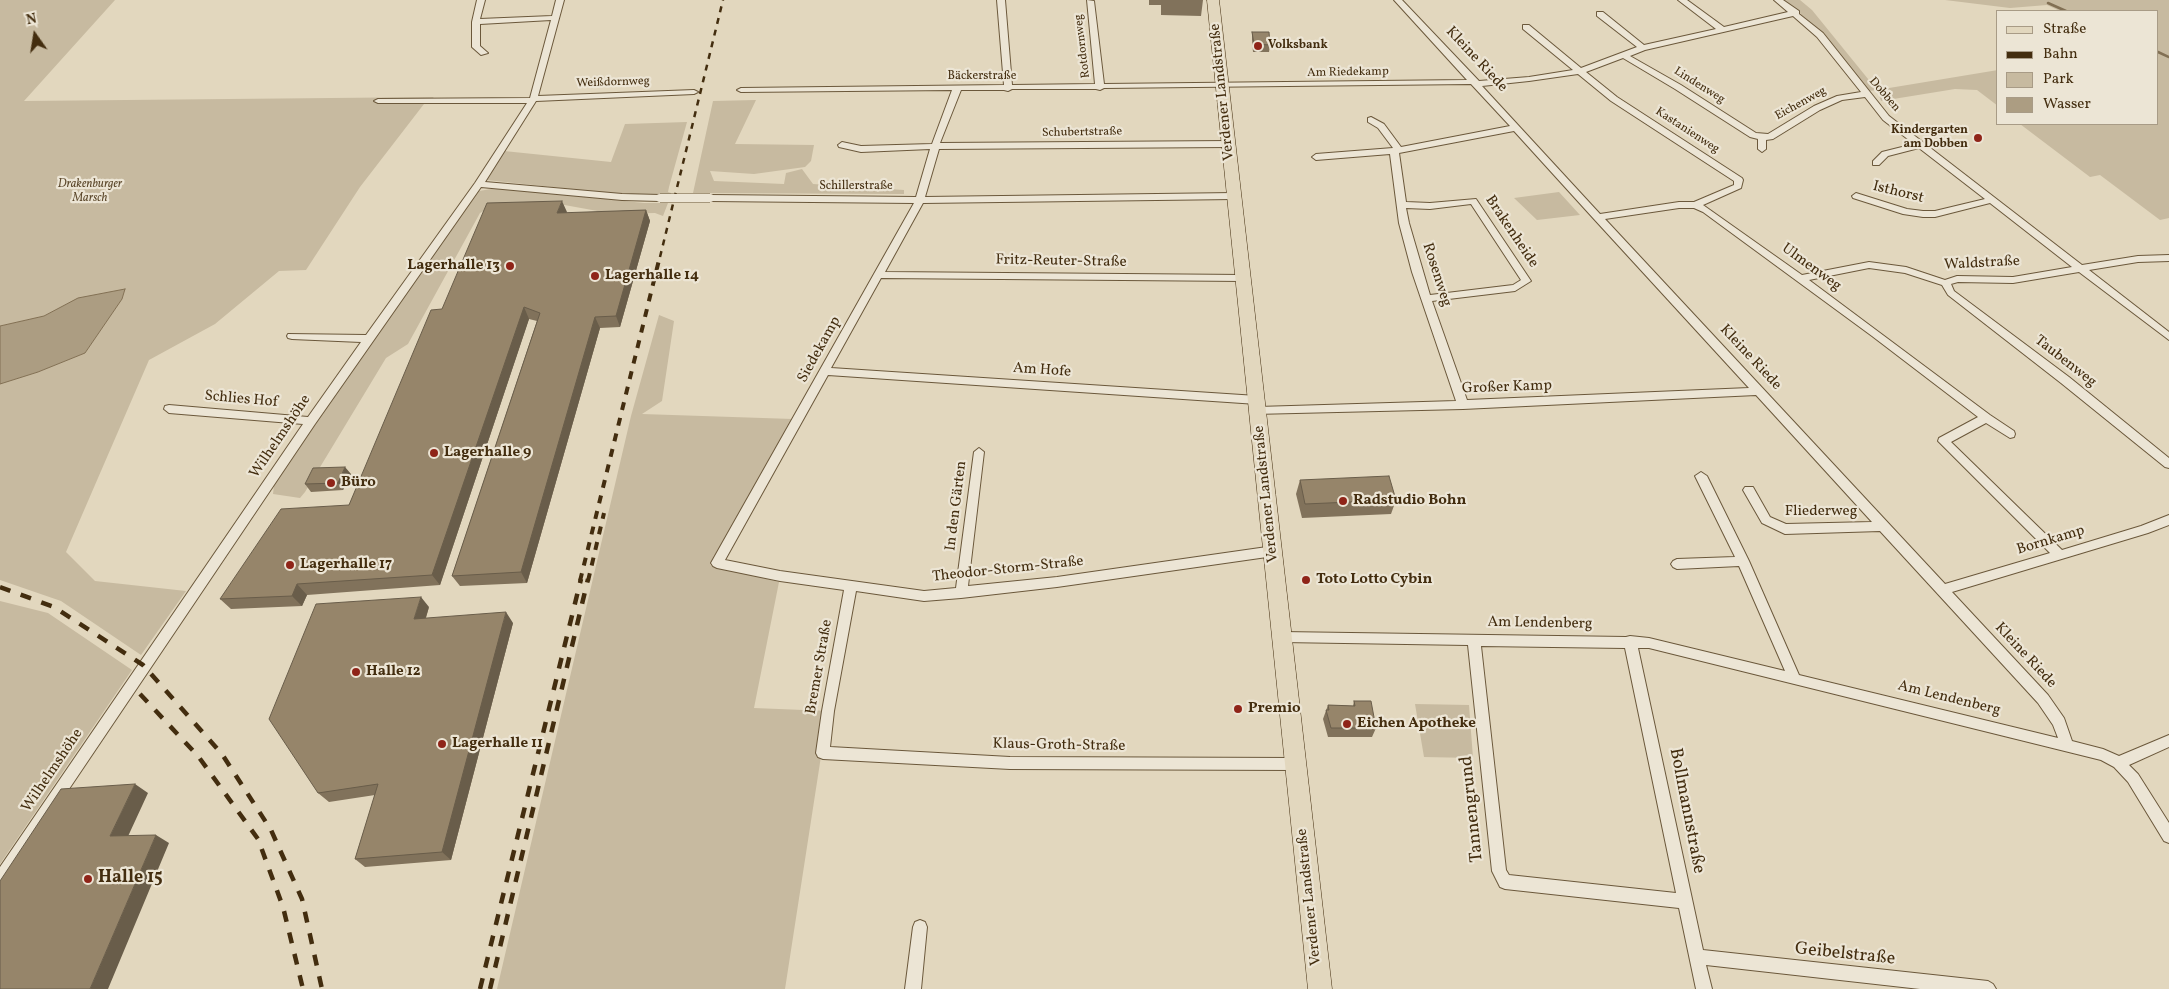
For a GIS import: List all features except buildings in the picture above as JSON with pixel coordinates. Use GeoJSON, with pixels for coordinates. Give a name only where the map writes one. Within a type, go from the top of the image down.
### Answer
{"type":"FeatureCollection","features":[{"type":"Feature","properties":{"kind":"main road","name":"Verdener Landstraße"},"geometry":{"type":"LineString","coordinates":[[1213,0],[1320,989]]}},
{"type":"Feature","properties":{"kind":"street"},"geometry":{"type":"LineString","coordinates":[[481,0],[476,22],[476,47],[484,53]]}},
{"type":"Feature","properties":{"kind":"street","name":"Wilhelmshöhe"},"geometry":{"type":"LineString","coordinates":[[0,879],[311,421],[479,184],[533,99],[560,0]]}},
{"type":"Feature","properties":{"kind":"street"},"geometry":{"type":"LineString","coordinates":[[1002,0],[1008,89]]}},
{"type":"Feature","properties":{"kind":"street","name":"Kleine Riede"},"geometry":{"type":"LineString","coordinates":[[1398,0],[2048,705],[2059,722],[2067,746]]}},
{"type":"Feature","properties":{"kind":"street"},"geometry":{"type":"LineString","coordinates":[[1682,0],[1721,29]]}},
{"type":"Feature","properties":{"kind":"street","name":"Dobben"},"geometry":{"type":"LineString","coordinates":[[1778,0],[1796,13],[1820,35],[1886,118],[2169,337]]}},
{"type":"Feature","properties":{"kind":"street","name":"Rotdornweg"},"geometry":{"type":"LineString","coordinates":[[1090,1],[1100,88]]}},
{"type":"Feature","properties":{"kind":"street","name":"Am Riedekamp"},"geometry":{"type":"LineString","coordinates":[[1222,86],[1476,83],[1529,80],[1580,71],[1643,48],[1796,13]]}},
{"type":"Feature","properties":{"kind":"street"},"geometry":{"type":"LineString","coordinates":[[1600,14],[1643,48]]}},
{"type":"Feature","properties":{"kind":"street"},"geometry":{"type":"LineString","coordinates":[[476,22],[555,18]]}},
{"type":"Feature","properties":{"kind":"street"},"geometry":{"type":"LineString","coordinates":[[1526,27],[1580,71]]}},
{"type":"Feature","properties":{"kind":"street","name":"Lindenweg"},"geometry":{"type":"LineString","coordinates":[[1623,55],[1678,87],[1753,135],[1762,137]]}},
{"type":"Feature","properties":{"kind":"street","name":"Kastanienweg"},"geometry":{"type":"LineString","coordinates":[[1580,71],[1614,99],[1739,180],[1738,186],[1695,206]]}},
{"type":"Feature","properties":{"kind":"street","name":"Bäckerstraße"},"geometry":{"type":"LineString","coordinates":[[742,90],[1222,86]]}},
{"type":"Feature","properties":{"kind":"street","name":"Siedekamp"},"geometry":{"type":"LineString","coordinates":[[718,563],[922,200],[935,146],[956,89]]}},
{"type":"Feature","properties":{"kind":"street","name":"Weißdornweg"},"geometry":{"type":"LineString","coordinates":[[378,101],[533,99],[694,92]]}},
{"type":"Feature","properties":{"kind":"street","name":"Eichenweg"},"geometry":{"type":"LineString","coordinates":[[1762,150],[1762,137],[1770,137],[1829,102],[1866,94]]}},
{"type":"Feature","properties":{"kind":"street","name":"Rosenweg"},"geometry":{"type":"LineString","coordinates":[[1371,120],[1381,126],[1396,150],[1401,205],[1417,272],[1428,298],[1463,405]]}},
{"type":"Feature","properties":{"kind":"street"},"geometry":{"type":"LineString","coordinates":[[1316,156],[1396,150],[1515,128]]}},
{"type":"Feature","properties":{"kind":"street","name":"Schubertstraße"},"geometry":{"type":"LineString","coordinates":[[935,146],[1229,144]]}},
{"type":"Feature","properties":{"kind":"street"},"geometry":{"type":"LineString","coordinates":[[842,145],[860,149],[935,146]]}},
{"type":"Feature","properties":{"kind":"street"},"geometry":{"type":"LineString","coordinates":[[1876,163],[1885,154],[1919,145]]}},
{"type":"Feature","properties":{"kind":"street","name":"Schillerstraße"},"geometry":{"type":"LineString","coordinates":[[479,184],[622,197],[660,198],[922,200],[1234,196]]}},
{"type":"Feature","properties":{"kind":"street","name":"Isthorst"},"geometry":{"type":"LineString","coordinates":[[1856,196],[1906,212],[1923,214],[1935,214],[1992,200]]}},
{"type":"Feature","properties":{"kind":"street","name":"Brakenheide"},"geometry":{"type":"LineString","coordinates":[[1401,205],[1430,206],[1472,200],[1526,281],[1514,288],[1428,298]]}},
{"type":"Feature","properties":{"kind":"street"},"geometry":{"type":"LineString","coordinates":[[1597,217],[1642,209],[1695,206]]}},
{"type":"Feature","properties":{"kind":"street","name":"Ulmenweg"},"geometry":{"type":"LineString","coordinates":[[1695,206],[1706,210],[2010,434]]}},
{"type":"Feature","properties":{"kind":"street","name":"Waldstraße"},"geometry":{"type":"LineString","coordinates":[[1799,279],[1869,265],[1906,270],[1945,284],[1956,279],[2013,280],[2138,259],[2169,258]]}},
{"type":"Feature","properties":{"kind":"street","name":"Fritz-Reuter-Straße"},"geometry":{"type":"LineString","coordinates":[[879,275],[1243,278]]}},
{"type":"Feature","properties":{"kind":"street","name":"Taubenweg"},"geometry":{"type":"LineString","coordinates":[[1945,284],[1951,293],[2065,380],[2169,464]]}},
{"type":"Feature","properties":{"kind":"street"},"geometry":{"type":"LineString","coordinates":[[292,336],[368,339]]}},
{"type":"Feature","properties":{"kind":"street","name":"Am Hofe"},"geometry":{"type":"LineString","coordinates":[[826,372],[1257,406]]}},
{"type":"Feature","properties":{"kind":"street","name":"Großer Kamp"},"geometry":{"type":"LineString","coordinates":[[1257,406],[1463,405],[1758,391]]}},
{"type":"Feature","properties":{"kind":"street","name":"Schlies Hof"},"geometry":{"type":"LineString","coordinates":[[169,409],[311,421]]}},
{"type":"Feature","properties":{"kind":"street"},"geometry":{"type":"LineString","coordinates":[[1986,418],[1943,441],[2059,554]]}},
{"type":"Feature","properties":{"kind":"street","name":"In den Gärten"},"geometry":{"type":"LineString","coordinates":[[962,593],[979,452]]}},
{"type":"Feature","properties":{"kind":"street"},"geometry":{"type":"LineString","coordinates":[[1702,476],[1743,561],[1794,677]]}},
{"type":"Feature","properties":{"kind":"street","name":"Fliederweg"},"geometry":{"type":"LineString","coordinates":[[1749,490],[1766,520],[1785,529],[1883,526]]}},
{"type":"Feature","properties":{"kind":"street","name":"Bornkamp"},"geometry":{"type":"LineString","coordinates":[[1942,590],[2144,530],[2169,520]]}},
{"type":"Feature","properties":{"kind":"street","name":"Theodor-Storm-Straße"},"geometry":{"type":"LineString","coordinates":[[718,563],[780,576],[924,596],[1057,582],[1274,551]]}},
{"type":"Feature","properties":{"kind":"street"},"geometry":{"type":"LineString","coordinates":[[1677,564],[1743,561]]}},
{"type":"Feature","properties":{"kind":"street","name":"Bremer Straße"},"geometry":{"type":"LineString","coordinates":[[823,753],[828,711],[851,586]]}},
{"type":"Feature","properties":{"kind":"street","name":"Am Lendenberg"},"geometry":{"type":"LineString","coordinates":[[1282,637],[1630,641],[1649,643],[1794,677],[2103,755],[2119,762]]}},
{"type":"Feature","properties":{"kind":"street","name":"Tannengrund"},"geometry":{"type":"LineString","coordinates":[[1474,639],[1498,871],[1505,882],[1685,901]]}},
{"type":"Feature","properties":{"kind":"street","name":"Bollmannstraße"},"geometry":{"type":"LineString","coordinates":[[1630,641],[1639,675],[1704,989]]}},
{"type":"Feature","properties":{"kind":"street"},"geometry":{"type":"LineString","coordinates":[[2169,741],[2119,762],[2133,778],[2169,836]]}},
{"type":"Feature","properties":{"kind":"street","name":"Klaus-Groth-Straße"},"geometry":{"type":"LineString","coordinates":[[823,753],[1010,763],[1295,764]]}},
{"type":"Feature","properties":{"kind":"street"},"geometry":{"type":"LineString","coordinates":[[913,989],[920,927]]}},
{"type":"Feature","properties":{"kind":"street","name":"Geibelstraße"},"geometry":{"type":"LineString","coordinates":[[1698,957],[1988,989]]}},
{"type":"Feature","properties":{"kind":"green space","name":"Drakenburger Marsch"},"geometry":{"type":"Polygon","coordinates":[[[0,0],[115,0],[24,101],[434,97],[424,104],[360,187],[306,270],[279,271],[215,324],[149,360],[66,552],[95,581],[186,591],[141,655],[61,601],[0,580],[0,384],[38,372],[85,353],[122,299],[125,289],[77,299],[44,316],[0,326],[0,0]]]}},
{"type":"Feature","properties":{"kind":"green space"},"geometry":{"type":"Polygon","coordinates":[[[1784,0],[1800,0],[1812,10],[1877,90],[1869,91],[1824,34],[1784,0]]]}},
{"type":"Feature","properties":{"kind":"green space"},"geometry":{"type":"Polygon","coordinates":[[[1945,0],[2169,0],[2169,218],[2160,220],[2100,175],[2090,177],[2021,125],[2159,125],[2159,10],[2058,10],[2047,5],[2010,8],[1945,0]]]}},
{"type":"Feature","properties":{"kind":"green space"},"geometry":{"type":"Polygon","coordinates":[[[1996,70],[1996,104],[1977,90],[1955,89],[1881,101],[1877,90],[1996,70]]]}},
{"type":"Feature","properties":{"kind":"green space"},"geometry":{"type":"Polygon","coordinates":[[[756,100],[735,144],[814,145],[811,161],[805,167],[754,174],[710,171],[714,181],[784,184],[786,173],[802,169],[813,184],[904,190],[904,194],[693,193],[713,101],[756,100]]]}},
{"type":"Feature","properties":{"kind":"green space"},"geometry":{"type":"Polygon","coordinates":[[[687,122],[669,187],[668,192],[671,193],[671,196],[628,195],[486,180],[504,151],[611,162],[625,124],[687,122]]]}},
{"type":"Feature","properties":{"kind":"green space"},"geometry":{"type":"Polygon","coordinates":[[[497,188],[644,203],[668,203],[663,216],[655,213],[614,214],[559,204],[493,206],[480,213],[408,344],[386,358],[305,492],[300,498],[273,494],[274,485],[374,338],[479,191],[497,188]]]}},
{"type":"Feature","properties":{"kind":"green space"},"geometry":{"type":"Polygon","coordinates":[[[1559,192],[1580,215],[1537,220],[1514,198],[1559,192]]]}},
{"type":"Feature","properties":{"kind":"green space"},"geometry":{"type":"Polygon","coordinates":[[[659,315],[674,321],[662,401],[642,414],[793,419],[710,565],[779,582],[754,708],[828,711],[785,989],[497,989],[631,416],[659,315]]]}},
{"type":"Feature","properties":{"kind":"green space"},"geometry":{"type":"Polygon","coordinates":[[[0,601],[48,613],[132,670],[0,864],[0,601]]]}},
{"type":"Feature","properties":{"kind":"green space"},"geometry":{"type":"Polygon","coordinates":[[[1415,704],[1469,705],[1473,758],[1424,757],[1415,704]]]}},
{"type":"Feature","properties":{"kind":"water"},"geometry":{"type":"Polygon","coordinates":[[[125,289],[122,299],[85,353],[38,372],[0,384],[0,326],[44,316],[78,298],[125,289]]]}},
{"type":"Feature","properties":{"kind":"waterway"},"geometry":{"type":"LineString","coordinates":[[2048,3],[2064,10]]}},
{"type":"Feature","properties":{"kind":"waterway"},"geometry":{"type":"LineString","coordinates":[[2159,52],[2169,57]]}},
{"type":"Feature","properties":{"kind":"railway"},"geometry":{"type":"LineString","coordinates":[[660,257],[723,0]]}},
{"type":"Feature","properties":{"kind":"railway"},"geometry":{"type":"LineString","coordinates":[[580,581],[660,256]]}},
{"type":"Feature","properties":{"kind":"railway"},"geometry":{"type":"LineString","coordinates":[[588,581],[604,513]]}},
{"type":"Feature","properties":{"kind":"railway"},"geometry":{"type":"LineString","coordinates":[[480,989],[581,579]]}},
{"type":"Feature","properties":{"kind":"railway"},"geometry":{"type":"LineString","coordinates":[[490,989],[588,579]]}},
{"type":"Feature","properties":{"kind":"railway"},"geometry":{"type":"LineString","coordinates":[[0,587],[54,607],[143,665],[222,754],[271,830],[302,899],[322,989]]}},
{"type":"Feature","properties":{"kind":"railway"},"geometry":{"type":"LineString","coordinates":[[140,694],[198,756],[258,839],[283,907],[303,989]]}},
{"type":"Feature","properties":{"kind":"place","name":"Volksbank"},"geometry":{"type":"Point","coordinates":[1258,46]}},
{"type":"Feature","properties":{"kind":"place","name":"Kindergarten am Dobben"},"geometry":{"type":"Point","coordinates":[1978,138]}},
{"type":"Feature","properties":{"kind":"place","name":"Lagerhalle 13"},"geometry":{"type":"Point","coordinates":[510,266]}},
{"type":"Feature","properties":{"kind":"place","name":"Lagerhalle 14"},"geometry":{"type":"Point","coordinates":[595,276]}},
{"type":"Feature","properties":{"kind":"place","name":"Lagerhalle 9"},"geometry":{"type":"Point","coordinates":[434,453]}},
{"type":"Feature","properties":{"kind":"place","name":"Büro"},"geometry":{"type":"Point","coordinates":[331,483]}},
{"type":"Feature","properties":{"kind":"place","name":"Radstudio Bohn"},"geometry":{"type":"Point","coordinates":[1343,501]}},
{"type":"Feature","properties":{"kind":"place","name":"Lagerhalle 17"},"geometry":{"type":"Point","coordinates":[290,565]}},
{"type":"Feature","properties":{"kind":"place","name":"Toto Lotto Cybin"},"geometry":{"type":"Point","coordinates":[1306,580]}},
{"type":"Feature","properties":{"kind":"place","name":"Halle 12"},"geometry":{"type":"Point","coordinates":[356,672]}},
{"type":"Feature","properties":{"kind":"place","name":"Premio"},"geometry":{"type":"Point","coordinates":[1238,709]}},
{"type":"Feature","properties":{"kind":"place","name":"Eichen Apotheke"},"geometry":{"type":"Point","coordinates":[1347,724]}},
{"type":"Feature","properties":{"kind":"place","name":"Lagerhalle 11"},"geometry":{"type":"Point","coordinates":[442,744]}},
{"type":"Feature","properties":{"kind":"place","name":"Halle 15"},"geometry":{"type":"Point","coordinates":[88,879]}}]}
